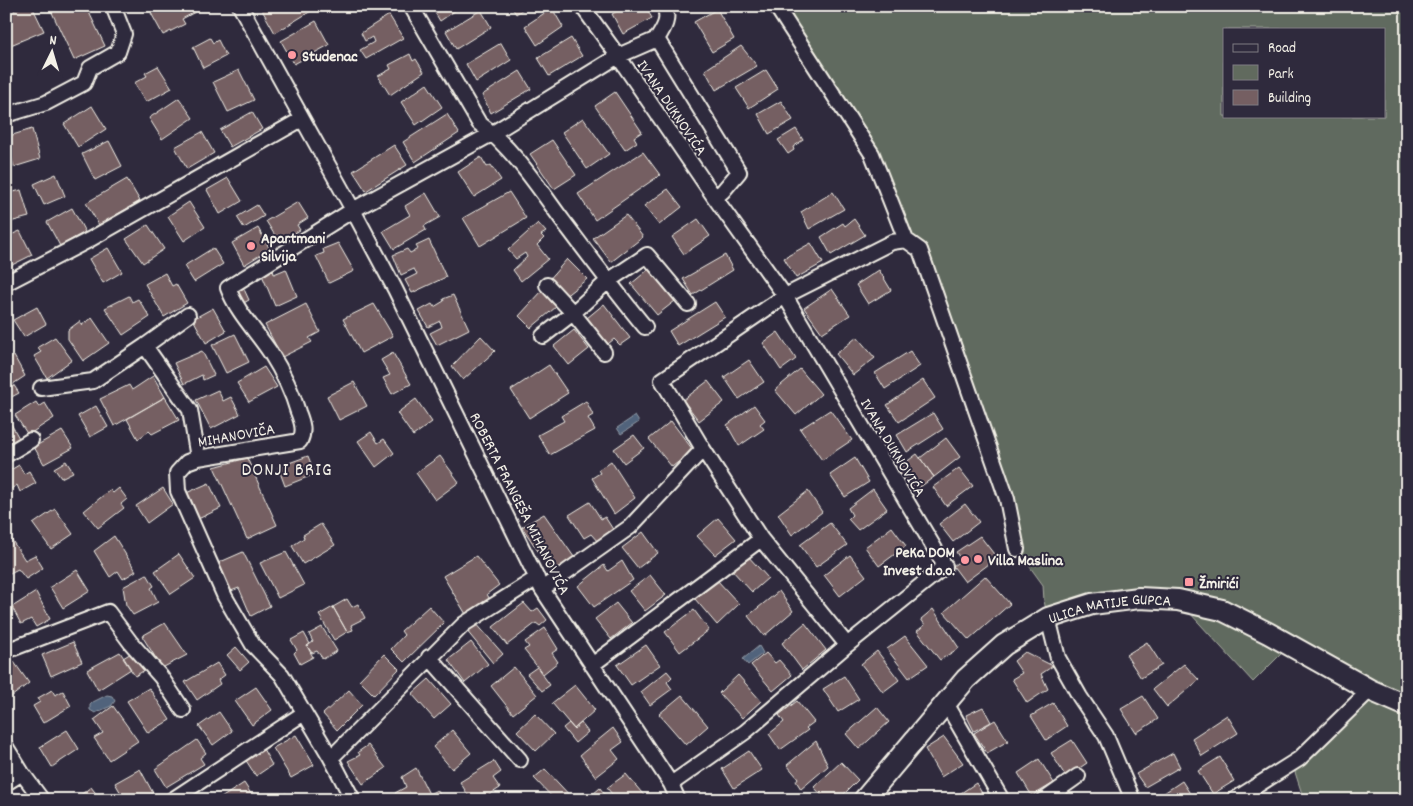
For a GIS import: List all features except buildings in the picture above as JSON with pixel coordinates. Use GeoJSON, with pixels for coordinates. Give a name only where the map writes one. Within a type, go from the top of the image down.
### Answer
{"type":"FeatureCollection","features":[{"type":"Feature","properties":{"kind":"street"},"geometry":{"type":"LineString","coordinates":[[6,115],[46,103],[84,84],[90,68],[118,52],[124,34],[113,6]]}},
{"type":"Feature","properties":{"kind":"street","name":"ROBERTA FRANGEŠA MIHANOVIĆA"},"geometry":{"type":"LineString","coordinates":[[240,6],[400,298],[540,584],[671,784],[678,800]]}},
{"type":"Feature","properties":{"kind":"street"},"geometry":{"type":"LineString","coordinates":[[411,6],[479,123],[492,133],[527,171],[608,281],[645,326]]}},
{"type":"Feature","properties":{"kind":"street","name":"IVANA DUKNOVIĆA"},"geometry":{"type":"LineString","coordinates":[[582,6],[785,296],[945,566],[847,645],[745,732],[671,784]]}},
{"type":"Feature","properties":{"kind":"street"},"geometry":{"type":"LineString","coordinates":[[353,210],[492,133],[618,56],[657,38],[667,24],[664,6]]}},
{"type":"Feature","properties":{"kind":"street"},"geometry":{"type":"LineString","coordinates":[[776,6],[872,154],[906,240],[920,250],[1007,499],[1017,549]]}},
{"type":"Feature","properties":{"kind":"street"},"geometry":{"type":"LineString","coordinates":[[657,38],[739,172],[724,191],[715,198]]}},
{"type":"Feature","properties":{"kind":"street"},"geometry":{"type":"LineString","coordinates":[[6,283],[88,240],[302,119]]}},
{"type":"Feature","properties":{"kind":"street","name":"MIHANOVIČA"},"geometry":{"type":"LineString","coordinates":[[353,210],[225,290],[271,353],[292,391],[302,421],[303,434],[300,441],[198,458],[187,462],[177,473],[178,491],[225,597],[253,646],[282,675],[331,758],[353,800]]}},
{"type":"Feature","properties":{"kind":"street"},"geometry":{"type":"LineString","coordinates":[[847,645],[761,539],[703,449],[662,380],[785,296],[892,242],[906,240]]}},
{"type":"Feature","properties":{"kind":"street"},"geometry":{"type":"LineString","coordinates":[[543,336],[573,313],[608,281],[647,255],[688,304]]}},
{"type":"Feature","properties":{"kind":"street"},"geometry":{"type":"LineString","coordinates":[[547,285],[573,313],[604,352]]}},
{"type":"Feature","properties":{"kind":"street"},"geometry":{"type":"LineString","coordinates":[[41,388],[93,381],[188,315]]}},
{"type":"Feature","properties":{"kind":"street"},"geometry":{"type":"LineString","coordinates":[[146,346],[190,410],[198,458]]}},
{"type":"Feature","properties":{"kind":"street"},"geometry":{"type":"LineString","coordinates":[[6,455],[31,440]]}},
{"type":"Feature","properties":{"kind":"street"},"geometry":{"type":"LineString","coordinates":[[331,758],[464,624],[540,584],[630,527],[703,449]]}},
{"type":"Feature","properties":{"kind":"street"},"geometry":{"type":"LineString","coordinates":[[592,664],[761,539]]}},
{"type":"Feature","properties":{"kind":"street","name":"ULICA MATIJE GUPCA"},"geometry":{"type":"LineString","coordinates":[[864,800],[966,679],[1004,645],[1048,618],[1092,604],[1139,598],[1178,600],[1222,610],[1268,633],[1370,690],[1407,706]]}},
{"type":"Feature","properties":{"kind":"street"},"geometry":{"type":"LineString","coordinates":[[6,651],[108,612],[131,643],[161,677],[183,710]]}},
{"type":"Feature","properties":{"kind":"street"},"geometry":{"type":"LineString","coordinates":[[1048,618],[1058,658],[1080,697],[1106,736],[1133,800]]}},
{"type":"Feature","properties":{"kind":"street"},"geometry":{"type":"LineString","coordinates":[[430,657],[520,760]]}},
{"type":"Feature","properties":{"kind":"street"},"geometry":{"type":"LineString","coordinates":[[1234,800],[1299,759],[1370,690]]}},
{"type":"Feature","properties":{"kind":"street"},"geometry":{"type":"LineString","coordinates":[[946,703],[1002,800]]}},
{"type":"Feature","properties":{"kind":"street"},"geometry":{"type":"LineString","coordinates":[[172,800],[304,714]]}},
{"type":"Feature","properties":{"kind":"street"},"geometry":{"type":"LineString","coordinates":[[6,747],[42,800]]}},
{"type":"Feature","properties":{"kind":"street"},"geometry":{"type":"LineString","coordinates":[[6,784],[22,773]]}},
{"type":"Feature","properties":{"kind":"street"},"geometry":{"type":"LineString","coordinates":[[1044,800],[1078,776]]}},
{"type":"Feature","properties":{"kind":"green space"},"geometry":{"type":"Polygon","coordinates":[[[776,6],[1407,6],[1407,800],[1304,800],[1292,763],[1363,698],[1289,646],[1253,682],[1178,600],[1048,618],[1043,585],[1017,549],[920,250],[906,240],[872,154],[776,6]]]}},
{"type":"Feature","properties":{"kind":"water"},"geometry":{"type":"Polygon","coordinates":[[[635,416],[639,422],[621,434],[617,428],[635,416]]]}},
{"type":"Feature","properties":{"kind":"water"},"geometry":{"type":"Polygon","coordinates":[[[759,646],[763,653],[748,665],[743,659],[759,646]]]}},
{"type":"Feature","properties":{"kind":"water"},"geometry":{"type":"Polygon","coordinates":[[[107,695],[112,696],[115,701],[111,706],[95,713],[90,710],[90,705],[93,702],[107,695]]]}},
{"type":"Feature","properties":{"kind":"place","name":"Studenac"},"geometry":{"type":"Point","coordinates":[292,55]}},
{"type":"Feature","properties":{"kind":"place","name":"Apartmani Silvija"},"geometry":{"type":"Point","coordinates":[251,246]}},
{"type":"Feature","properties":{"kind":"place","name":"Villa Maslina"},"geometry":{"type":"Point","coordinates":[978,559]}},
{"type":"Feature","properties":{"kind":"place","name":"PeKa DOM Invest d.o.o."},"geometry":{"type":"Point","coordinates":[965,560]}},
{"type":"Feature","properties":{"kind":"place","name":"Žmirići"},"geometry":{"type":"Point","coordinates":[1189,582]}},
{"type":"Feature","properties":{"kind":"district","name":"DONJI BRIG"},"geometry":{"type":"Point","coordinates":[287,468]}}]}
